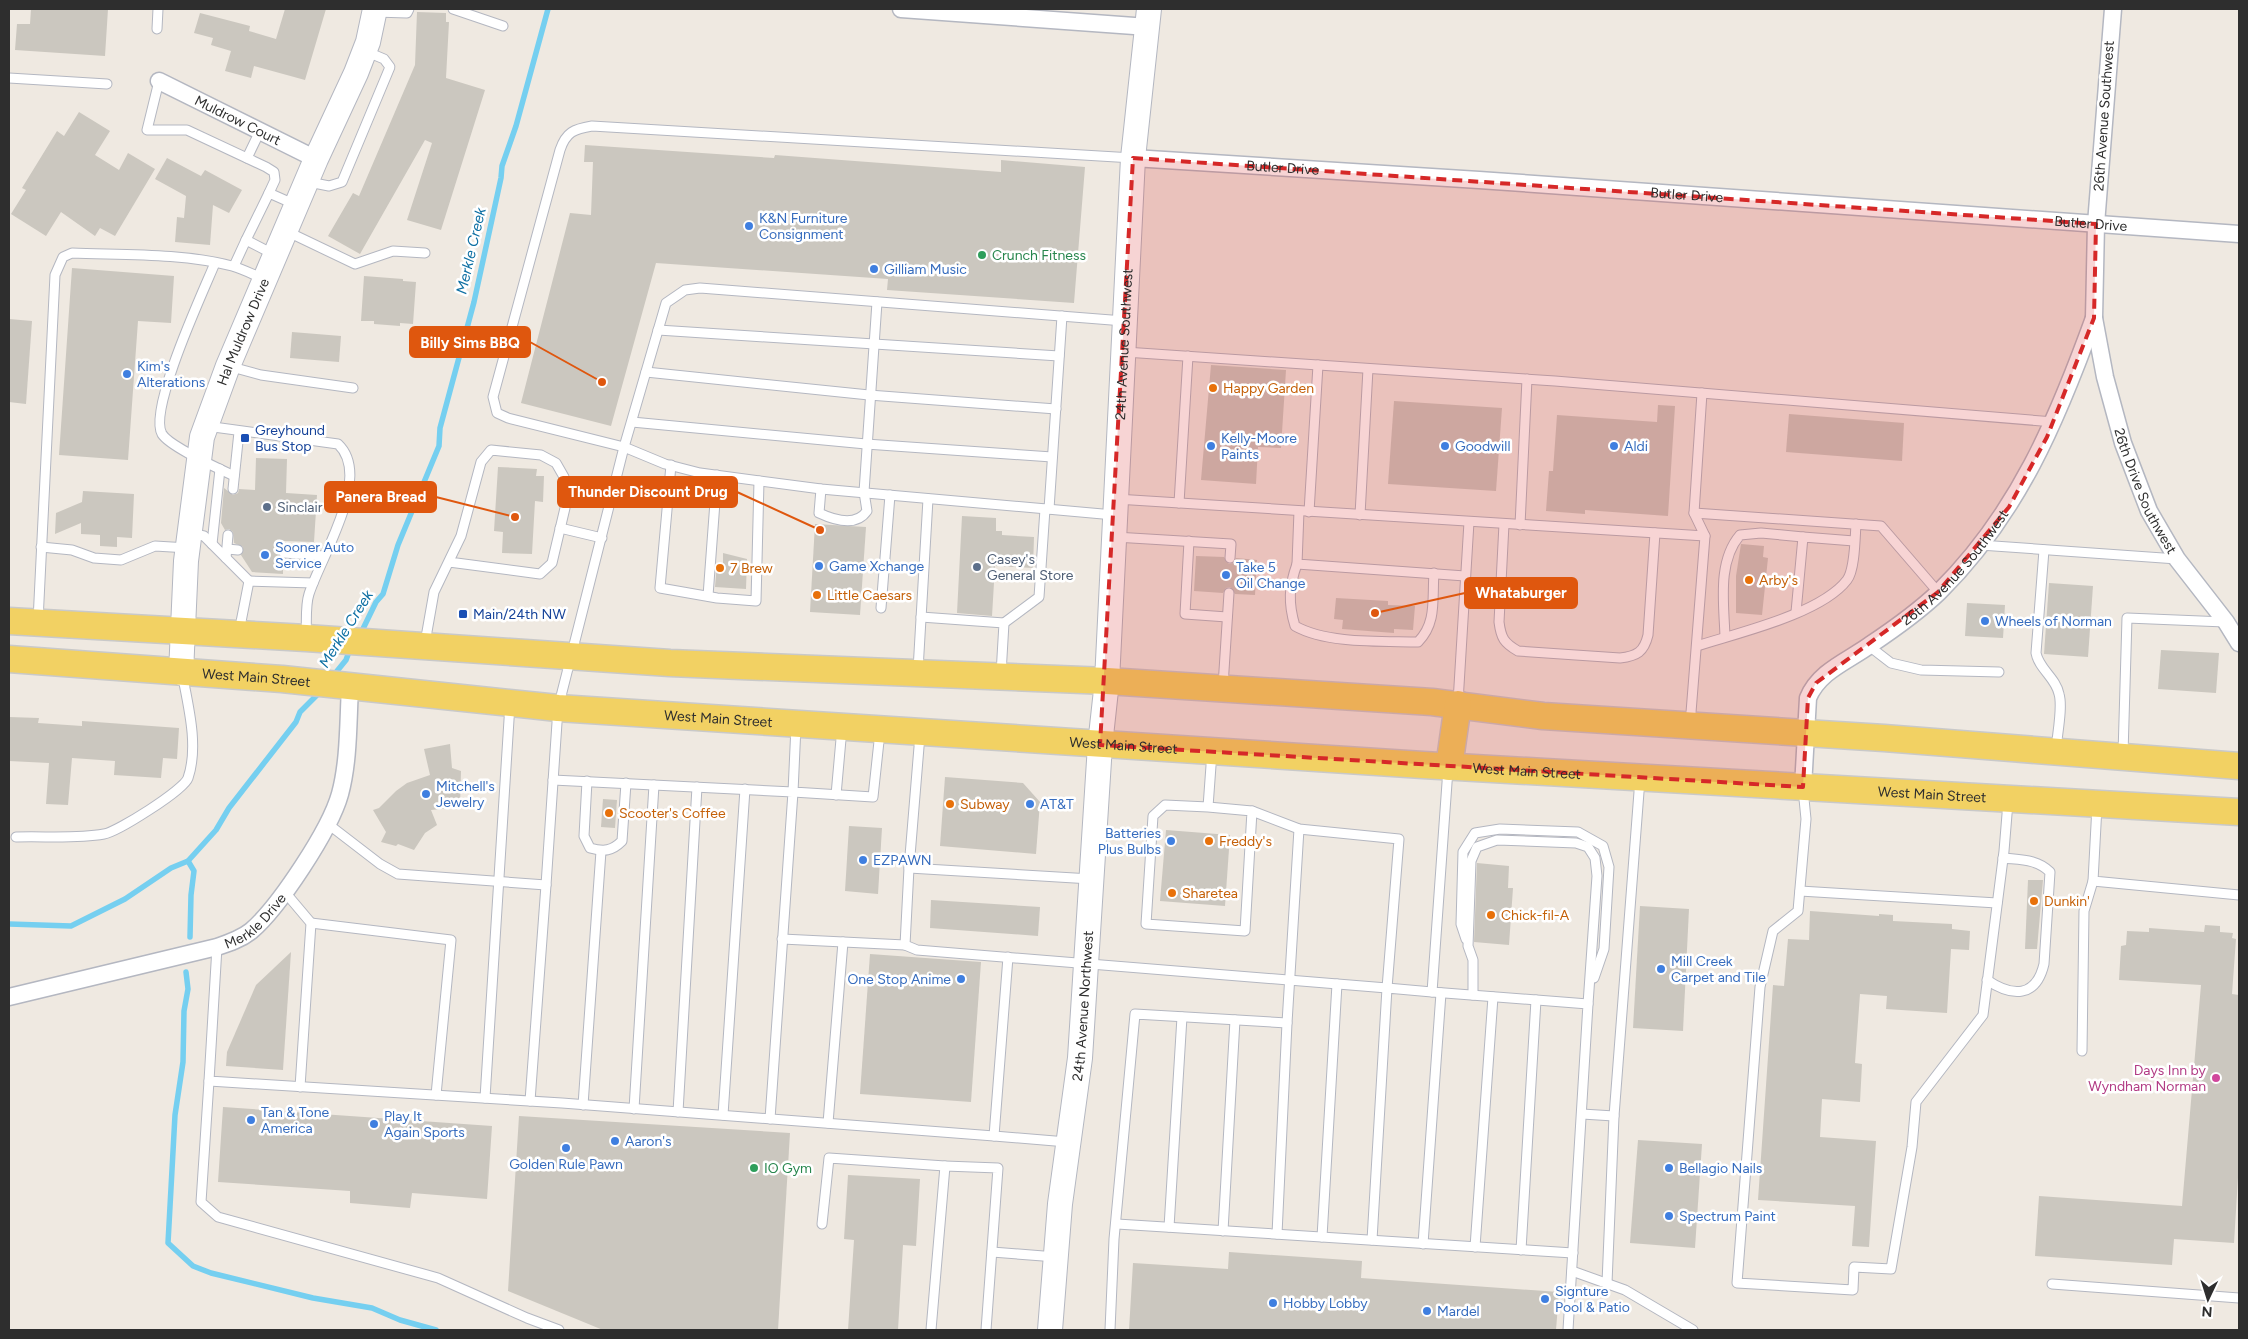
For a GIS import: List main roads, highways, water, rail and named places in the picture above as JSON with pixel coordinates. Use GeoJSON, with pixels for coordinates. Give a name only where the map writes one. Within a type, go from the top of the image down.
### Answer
{"type":"FeatureCollection","features":[{"type":"Feature","properties":{"kind":"main road","name":"Hal Muldrow Drive"},"geometry":{"type":"LineString","coordinates":[[182,673],[189,540],[210,464],[206,426],[228,366],[264,279],[316,159],[346,96],[364,50],[375,10]]}},
{"type":"Feature","properties":{"kind":"main road","name":"24th Avenue Southwest"},"geometry":{"type":"LineString","coordinates":[[1107,681],[1133,158],[1148,18]]}},
{"type":"Feature","properties":{"kind":"main road"},"geometry":{"type":"LineString","coordinates":[[9,621],[572,656],[1223,688],[1458,704],[1543,716],[1806,732],[2239,766]]}},
{"type":"Feature","properties":{"kind":"main road","name":"West Main Street"},"geometry":{"type":"LineString","coordinates":[[9,659],[282,679],[558,708],[1449,767],[1640,776],[2097,805],[2239,812]]}},
{"type":"Feature","properties":{"kind":"main road","name":"24th Avenue Northwest"},"geometry":{"type":"LineString","coordinates":[[1050,1330],[1068,1142],[1080,1058],[1100,745],[1107,681]]}},
{"type":"Feature","properties":{"kind":"main road"},"geometry":{"type":"LineString","coordinates":[[1449,767],[1458,704]]}},
{"type":"Feature","properties":{"kind":"waterway","name":"Merkle Creek"},"geometry":{"type":"LineString","coordinates":[[360,635],[376,602],[383,594],[398,545],[439,446],[440,428],[474,302],[502,166],[516,126],[548,9]]}},
{"type":"Feature","properties":{"kind":"waterway","name":"Merkle Creek"},"geometry":{"type":"LineString","coordinates":[[333,676],[346,660],[350,649]]}},
{"type":"Feature","properties":{"kind":"waterway","name":"Merkle Creek"},"geometry":{"type":"LineString","coordinates":[[9,924],[71,926],[125,899],[171,868],[188,861],[216,830],[229,808],[296,722],[300,712],[321,691]]}},
{"type":"Feature","properties":{"kind":"waterway"},"geometry":{"type":"LineString","coordinates":[[188,861],[194,871],[191,895],[190,937]]}},
{"type":"Feature","properties":{"kind":"waterway"},"geometry":{"type":"LineString","coordinates":[[186,972],[188,989],[184,1011],[183,1062],[175,1115],[168,1243],[193,1266],[211,1273],[313,1298],[372,1308],[400,1320],[436,1330]]}},
{"type":"Feature","properties":{"kind":"place","name":"K&N Furniture Consignment"},"geometry":{"type":"Point","coordinates":[749,226]}},
{"type":"Feature","properties":{"kind":"place","name":"Crunch Fitness"},"geometry":{"type":"Point","coordinates":[982,255]}},
{"type":"Feature","properties":{"kind":"place","name":"Gilliam Music"},"geometry":{"type":"Point","coordinates":[874,269]}},
{"type":"Feature","properties":{"kind":"place","name":"Kim's Alterations"},"geometry":{"type":"Point","coordinates":[127,374]}},
{"type":"Feature","properties":{"kind":"place","name":"Billy Sims BBQ"},"geometry":{"type":"Point","coordinates":[602,382]}},
{"type":"Feature","properties":{"kind":"place","name":"Happy Garden"},"geometry":{"type":"Point","coordinates":[1213,388]}},
{"type":"Feature","properties":{"kind":"place","name":"Greyhound Bus Stop"},"geometry":{"type":"Point","coordinates":[245,438]}},
{"type":"Feature","properties":{"kind":"place","name":"Kelly-Moore Paints"},"geometry":{"type":"Point","coordinates":[1211,446]}},
{"type":"Feature","properties":{"kind":"place","name":"Goodwill"},"geometry":{"type":"Point","coordinates":[1445,446]}},
{"type":"Feature","properties":{"kind":"place","name":"Aldi"},"geometry":{"type":"Point","coordinates":[1614,446]}},
{"type":"Feature","properties":{"kind":"place","name":"Sinclair"},"geometry":{"type":"Point","coordinates":[267,507]}},
{"type":"Feature","properties":{"kind":"place","name":"Panera Bread"},"geometry":{"type":"Point","coordinates":[515,517]}},
{"type":"Feature","properties":{"kind":"place","name":"Thunder Discount Drug"},"geometry":{"type":"Point","coordinates":[820,530]}},
{"type":"Feature","properties":{"kind":"place","name":"Sooner Auto Service"},"geometry":{"type":"Point","coordinates":[265,555]}},
{"type":"Feature","properties":{"kind":"place","name":"Game Xchange"},"geometry":{"type":"Point","coordinates":[819,566]}},
{"type":"Feature","properties":{"kind":"place","name":"Casey's General Store"},"geometry":{"type":"Point","coordinates":[977,567]}},
{"type":"Feature","properties":{"kind":"place","name":"7 Brew"},"geometry":{"type":"Point","coordinates":[720,568]}},
{"type":"Feature","properties":{"kind":"place","name":"Take 5 Oil Change"},"geometry":{"type":"Point","coordinates":[1226,575]}},
{"type":"Feature","properties":{"kind":"place","name":"Arby's"},"geometry":{"type":"Point","coordinates":[1749,580]}},
{"type":"Feature","properties":{"kind":"place","name":"Little Caesars"},"geometry":{"type":"Point","coordinates":[817,595]}},
{"type":"Feature","properties":{"kind":"place","name":"Whataburger"},"geometry":{"type":"Point","coordinates":[1375,613]}},
{"type":"Feature","properties":{"kind":"place","name":"Main/24th NW"},"geometry":{"type":"Point","coordinates":[463,614]}},
{"type":"Feature","properties":{"kind":"place","name":"Wheels of Norman"},"geometry":{"type":"Point","coordinates":[1985,621]}},
{"type":"Feature","properties":{"kind":"place","name":"Mitchell's Jewelry"},"geometry":{"type":"Point","coordinates":[426,794]}},
{"type":"Feature","properties":{"kind":"place","name":"Subway"},"geometry":{"type":"Point","coordinates":[950,804]}},
{"type":"Feature","properties":{"kind":"place","name":"AT&T"},"geometry":{"type":"Point","coordinates":[1030,804]}},
{"type":"Feature","properties":{"kind":"place","name":"Scooter's Coffee"},"geometry":{"type":"Point","coordinates":[609,813]}},
{"type":"Feature","properties":{"kind":"place","name":"Batteries Plus Bulbs"},"geometry":{"type":"Point","coordinates":[1171,841]}},
{"type":"Feature","properties":{"kind":"place","name":"Freddy's"},"geometry":{"type":"Point","coordinates":[1209,841]}},
{"type":"Feature","properties":{"kind":"place","name":"EZPAWN"},"geometry":{"type":"Point","coordinates":[863,860]}},
{"type":"Feature","properties":{"kind":"place","name":"Sharetea"},"geometry":{"type":"Point","coordinates":[1172,893]}},
{"type":"Feature","properties":{"kind":"place","name":"Dunkin'"},"geometry":{"type":"Point","coordinates":[2034,901]}},
{"type":"Feature","properties":{"kind":"place","name":"Chick-fil-A"},"geometry":{"type":"Point","coordinates":[1491,915]}},
{"type":"Feature","properties":{"kind":"place","name":"Mill Creek Carpet and Tile"},"geometry":{"type":"Point","coordinates":[1661,969]}},
{"type":"Feature","properties":{"kind":"place","name":"One Stop Anime"},"geometry":{"type":"Point","coordinates":[961,979]}},
{"type":"Feature","properties":{"kind":"place","name":"Days Inn by Wyndham Norman"},"geometry":{"type":"Point","coordinates":[2216,1078]}},
{"type":"Feature","properties":{"kind":"place","name":"Tan & Tone America"},"geometry":{"type":"Point","coordinates":[251,1120]}},
{"type":"Feature","properties":{"kind":"place","name":"Play It Again Sports"},"geometry":{"type":"Point","coordinates":[374,1124]}},
{"type":"Feature","properties":{"kind":"place","name":"Aaron's"},"geometry":{"type":"Point","coordinates":[615,1141]}},
{"type":"Feature","properties":{"kind":"place","name":"Golden Rule Pawn"},"geometry":{"type":"Point","coordinates":[566,1148]}},
{"type":"Feature","properties":{"kind":"place","name":"IO Gym"},"geometry":{"type":"Point","coordinates":[754,1168]}},
{"type":"Feature","properties":{"kind":"place","name":"Bellagio Nails"},"geometry":{"type":"Point","coordinates":[1669,1168]}},
{"type":"Feature","properties":{"kind":"place","name":"Spectrum Paint"},"geometry":{"type":"Point","coordinates":[1669,1216]}},
{"type":"Feature","properties":{"kind":"place","name":"Signture Pool & Patio"},"geometry":{"type":"Point","coordinates":[1545,1299]}},
{"type":"Feature","properties":{"kind":"place","name":"Hobby Lobby"},"geometry":{"type":"Point","coordinates":[1273,1303]}},
{"type":"Feature","properties":{"kind":"place","name":"Mardel"},"geometry":{"type":"Point","coordinates":[1427,1311]}}]}
